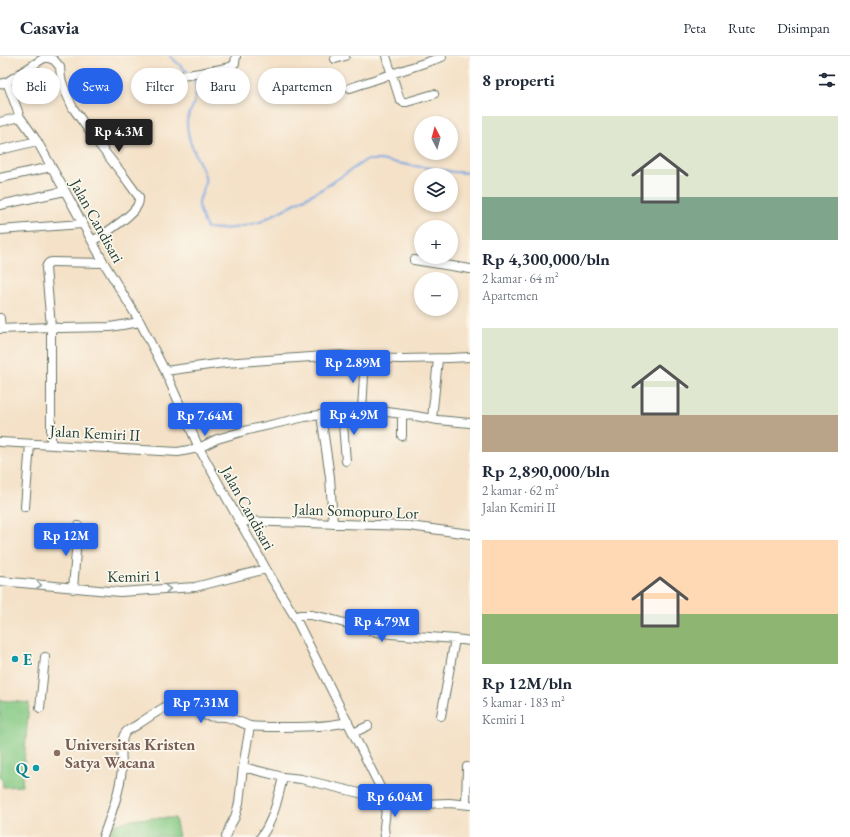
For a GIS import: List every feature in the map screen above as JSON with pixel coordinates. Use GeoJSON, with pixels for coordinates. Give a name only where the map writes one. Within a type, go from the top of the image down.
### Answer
{"type":"FeatureCollection","features":[{"type":"Feature","properties":{"kind":"street"},"geometry":{"type":"LineString","coordinates":[[4,83],[47,56],[54,60],[60,67],[66,93],[73,108],[139,198],[138,204],[132,211],[110,230],[92,241]]}},
{"type":"Feature","properties":{"kind":"street"},"geometry":{"type":"LineString","coordinates":[[188,75],[231,67],[235,63],[236,56]]}},
{"type":"Feature","properties":{"kind":"street"},"geometry":{"type":"LineString","coordinates":[[335,59],[345,56]]}},
{"type":"Feature","properties":{"kind":"street"},"geometry":{"type":"LineString","coordinates":[[386,56],[400,100],[407,102],[434,94]]}},
{"type":"Feature","properties":{"kind":"street"},"geometry":{"type":"LineString","coordinates":[[350,88],[442,57]]}},
{"type":"Feature","properties":{"kind":"street","name":"Jalan Candisari"},"geometry":{"type":"LineString","coordinates":[[4,83],[20,117],[37,141],[104,263],[140,322],[165,371],[199,448],[266,569],[295,617],[387,799]]}},
{"type":"Feature","properties":{"kind":"street"},"geometry":{"type":"LineString","coordinates":[[0,122],[20,117]]}},
{"type":"Feature","properties":{"kind":"street"},"geometry":{"type":"LineString","coordinates":[[0,150],[37,141]]}},
{"type":"Feature","properties":{"kind":"street"},"geometry":{"type":"LineString","coordinates":[[0,178],[51,167]]}},
{"type":"Feature","properties":{"kind":"street"},"geometry":{"type":"LineString","coordinates":[[0,205],[65,190]]}},
{"type":"Feature","properties":{"kind":"street"},"geometry":{"type":"LineString","coordinates":[[0,230],[82,224]]}},
{"type":"Feature","properties":{"kind":"street"},"geometry":{"type":"LineString","coordinates":[[51,445],[51,327],[46,268],[47,264],[49,262],[104,263]]}},
{"type":"Feature","properties":{"kind":"street"},"geometry":{"type":"LineString","coordinates":[[439,264],[470,269]]}},
{"type":"Feature","properties":{"kind":"street"},"geometry":{"type":"LineString","coordinates":[[0,318],[0,330],[51,327],[110,327],[140,322]]}},
{"type":"Feature","properties":{"kind":"street"},"geometry":{"type":"LineString","coordinates":[[165,371],[224,363],[340,355],[365,358],[401,359],[470,357]]}},
{"type":"Feature","properties":{"kind":"street"},"geometry":{"type":"LineString","coordinates":[[362,410],[365,358]]}},
{"type":"Feature","properties":{"kind":"street"},"geometry":{"type":"LineString","coordinates":[[432,419],[438,359]]}},
{"type":"Feature","properties":{"kind":"street","name":"Jalan Kemiri II"},"geometry":{"type":"LineString","coordinates":[[0,442],[178,452],[199,448],[218,439],[248,430],[305,417],[362,410],[470,423]]}},
{"type":"Feature","properties":{"kind":"street"},"geometry":{"type":"LineString","coordinates":[[342,412],[346,461]]}},
{"type":"Feature","properties":{"kind":"street"},"geometry":{"type":"LineString","coordinates":[[402,414],[402,436]]}},
{"type":"Feature","properties":{"kind":"street"},"geometry":{"type":"LineString","coordinates":[[322,415],[330,477],[333,524]]}},
{"type":"Feature","properties":{"kind":"street"},"geometry":{"type":"LineString","coordinates":[[25,507],[30,444]]}},
{"type":"Feature","properties":{"kind":"street","name":"Jalan Somopuro Lor"},"geometry":{"type":"LineString","coordinates":[[240,522],[409,526],[470,534]]}},
{"type":"Feature","properties":{"kind":"street"},"geometry":{"type":"LineString","coordinates":[[73,589],[78,526]]}},
{"type":"Feature","properties":{"kind":"street","name":"Kemiri 1"},"geometry":{"type":"LineString","coordinates":[[0,581],[73,589],[120,592],[195,587],[266,569]]}},
{"type":"Feature","properties":{"kind":"street"},"geometry":{"type":"LineString","coordinates":[[295,617],[300,615],[311,615],[330,618],[376,632],[470,641]]}},
{"type":"Feature","properties":{"kind":"street"},"geometry":{"type":"LineString","coordinates":[[441,716],[456,639]]}},
{"type":"Feature","properties":{"kind":"street"},"geometry":{"type":"LineString","coordinates":[[40,708],[45,657]]}},
{"type":"Feature","properties":{"kind":"street"},"geometry":{"type":"LineString","coordinates":[[103,837],[117,797],[120,783],[122,767],[121,752],[124,736],[127,732],[150,716],[176,700],[185,699],[192,702],[198,711],[209,717],[224,717],[257,727],[329,726],[348,722]]}},
{"type":"Feature","properties":{"kind":"street"},"geometry":{"type":"LineString","coordinates":[[226,837],[237,811],[250,726]]}},
{"type":"Feature","properties":{"kind":"street"},"geometry":{"type":"LineString","coordinates":[[353,733],[368,726]]}},
{"type":"Feature","properties":{"kind":"street"},"geometry":{"type":"LineString","coordinates":[[243,767],[397,802],[422,804],[468,804],[467,767]]}},
{"type":"Feature","properties":{"kind":"street"},"geometry":{"type":"LineString","coordinates":[[261,837],[267,830],[272,819],[283,777]]}},
{"type":"Feature","properties":{"kind":"street"},"geometry":{"type":"LineString","coordinates":[[384,837],[387,799]]}},
{"type":"Feature","properties":{"kind":"green space"},"geometry":{"type":"Polygon","coordinates":[[[0,700],[29,703],[22,786],[3,787],[2,778],[0,778],[0,700]]]}},
{"type":"Feature","properties":{"kind":"green space"},"geometry":{"type":"Polygon","coordinates":[[[175,818],[179,837],[109,837],[114,825],[129,820],[175,818]]]}},
{"type":"Feature","properties":{"kind":"waterway"},"geometry":{"type":"LineString","coordinates":[[170,56],[183,68]]}},
{"type":"Feature","properties":{"kind":"waterway"},"geometry":{"type":"LineString","coordinates":[[193,77],[196,86],[196,94],[195,102],[187,118],[187,125],[191,144],[205,177],[205,185],[200,198],[199,207],[207,228],[234,228],[260,222],[324,188],[366,160],[380,160],[454,172],[470,173]]}},
{"type":"Feature","properties":{"kind":"place","name":"E"},"geometry":{"type":"Point","coordinates":[15,659]}},
{"type":"Feature","properties":{"kind":"place","name":"Universitas Kristen Satya Wacana"},"geometry":{"type":"Point","coordinates":[57,753]}},
{"type":"Feature","properties":{"kind":"place","name":"Q"},"geometry":{"type":"Point","coordinates":[36,768]}}]}
